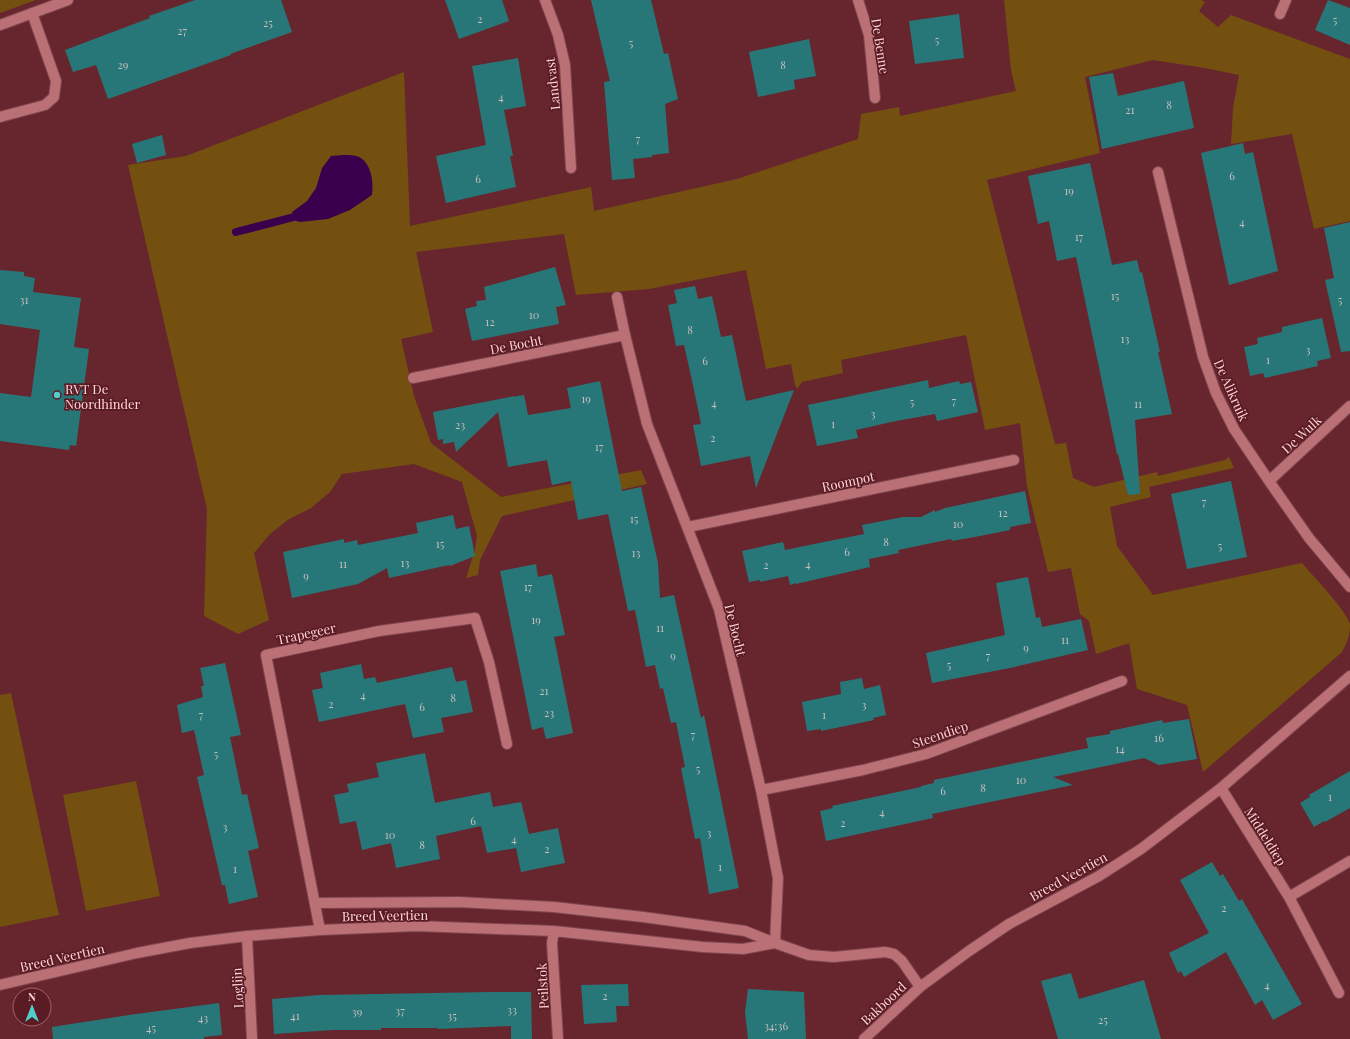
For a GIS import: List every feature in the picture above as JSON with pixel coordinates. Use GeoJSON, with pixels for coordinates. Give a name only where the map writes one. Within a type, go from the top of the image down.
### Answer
{"type":"FeatureCollection","features":[{"type":"Feature","properties":{"kind":"street"},"geometry":{"type":"LineString","coordinates":[[0,25],[68,0]]}},
{"type":"Feature","properties":{"kind":"street","name":"Landvast"},"geometry":{"type":"LineString","coordinates":[[545,0],[558,35],[565,66],[571,168]]}},
{"type":"Feature","properties":{"kind":"street","name":"De Benne"},"geometry":{"type":"LineString","coordinates":[[858,0],[869,35],[875,98]]}},
{"type":"Feature","properties":{"kind":"street"},"geometry":{"type":"LineString","coordinates":[[1280,14],[1286,0]]}},
{"type":"Feature","properties":{"kind":"street"},"geometry":{"type":"LineString","coordinates":[[0,117],[45,105],[54,97],[56,81],[32,13]]}},
{"type":"Feature","properties":{"kind":"street","name":"De Alikruik"},"geometry":{"type":"LineString","coordinates":[[1158,172],[1203,357],[1216,393],[1234,429],[1269,481],[1309,538],[1350,587]]}},
{"type":"Feature","properties":{"kind":"street","name":"De Bocht"},"geometry":{"type":"LineString","coordinates":[[617,297],[625,335],[648,424],[718,609],[761,790],[778,878],[775,943]]}},
{"type":"Feature","properties":{"kind":"street","name":"De Bocht"},"geometry":{"type":"LineString","coordinates":[[413,378],[625,335]]}},
{"type":"Feature","properties":{"kind":"street","name":"De Wulk"},"geometry":{"type":"LineString","coordinates":[[1269,481],[1350,406]]}},
{"type":"Feature","properties":{"kind":"street","name":"Roompot"},"geometry":{"type":"LineString","coordinates":[[688,527],[1014,460]]}},
{"type":"Feature","properties":{"kind":"street","name":"Trapegeer"},"geometry":{"type":"LineString","coordinates":[[320,930],[266,655],[379,631],[475,618],[489,662],[507,744]]}},
{"type":"Feature","properties":{"kind":"street","name":"Breed Veertien"},"geometry":{"type":"LineString","coordinates":[[315,903],[459,902],[554,907],[715,926],[746,931],[809,955],[834,957],[884,952],[894,954],[902,961],[920,987],[1009,924],[1099,876],[1141,849],[1221,788],[1350,676]]}},
{"type":"Feature","properties":{"kind":"street","name":"Steendiep"},"geometry":{"type":"LineString","coordinates":[[761,790],[863,770],[926,754],[1122,681]]}},
{"type":"Feature","properties":{"kind":"street","name":"Middeldiep"},"geometry":{"type":"LineString","coordinates":[[1221,788],[1289,897],[1339,993]]}},
{"type":"Feature","properties":{"kind":"street"},"geometry":{"type":"LineString","coordinates":[[1289,897],[1350,861]]}},
{"type":"Feature","properties":{"kind":"street","name":"Breed Veertien"},"geometry":{"type":"LineString","coordinates":[[0,985],[137,953],[190,943],[247,936],[320,930],[416,926],[554,931],[735,949],[775,943]]}},
{"type":"Feature","properties":{"kind":"street","name":"Peilstok"},"geometry":{"type":"LineString","coordinates":[[554,931],[552,943],[558,1039]]}},
{"type":"Feature","properties":{"kind":"street","name":"Loglijn"},"geometry":{"type":"LineString","coordinates":[[247,936],[252,1039]]}},
{"type":"Feature","properties":{"kind":"street","name":"Bakboord"},"geometry":{"type":"LineString","coordinates":[[864,1039],[920,987]]}},
{"type":"Feature","properties":{"kind":"shaded area"},"geometry":{"type":"Polygon","coordinates":[[[0,0],[36,0],[0,13],[0,0]]]}},
{"type":"Feature","properties":{"kind":"shaded area"},"geometry":{"type":"Polygon","coordinates":[[[1004,0],[1201,0],[1205,2],[1199,11],[1218,27],[1231,15],[1350,59],[1350,221],[1314,229],[1292,134],[1231,144],[1233,108],[1239,75],[1153,60],[1085,77],[1100,153],[987,180],[1055,444],[1066,443],[1073,478],[1094,487],[1157,472],[1158,476],[1225,460],[1229,457],[1234,468],[1149,487],[1151,497],[1110,507],[1117,546],[1153,595],[1302,563],[1336,602],[1350,624],[1348,639],[1341,653],[1203,772],[1187,705],[1137,689],[1129,643],[1096,654],[1089,621],[1080,614],[1071,568],[1048,572],[1027,486],[1020,423],[985,430],[966,335],[841,360],[843,373],[802,382],[797,389],[791,364],[766,369],[746,270],[649,289],[576,295],[564,234],[416,252],[433,332],[401,339],[414,396],[431,443],[501,497],[641,470],[647,484],[502,516],[480,560],[478,575],[466,578],[475,550],[477,536],[462,482],[414,464],[342,474],[330,492],[311,508],[289,519],[270,534],[254,553],[269,620],[238,634],[204,616],[207,509],[128,165],[186,156],[404,72],[410,226],[591,187],[594,211],[737,179],[858,139],[861,114],[899,107],[900,116],[1016,91],[1011,70],[1004,0]]]}},
{"type":"Feature","properties":{"kind":"shaded area"},"geometry":{"type":"Polygon","coordinates":[[[331,156],[357,156],[363,160],[369,168],[372,179],[372,195],[350,210],[328,219],[300,222],[296,221],[292,212],[307,201],[316,188],[322,168],[331,156]]]}},
{"type":"Feature","properties":{"kind":"shaded area"},"geometry":{"type":"Polygon","coordinates":[[[11,693],[59,915],[0,927],[0,695],[11,693]]]}},
{"type":"Feature","properties":{"kind":"shaded area"},"geometry":{"type":"Polygon","coordinates":[[[136,781],[160,896],[86,911],[63,795],[136,781]]]}},
{"type":"Feature","properties":{"kind":"building"},"geometry":{"type":"Polygon","coordinates":[[[195,0],[281,0],[292,32],[108,99],[96,65],[73,72],[65,50],[150,18],[149,16],[195,0]]]}},
{"type":"Feature","properties":{"kind":"building"},"geometry":{"type":"Polygon","coordinates":[[[445,0],[502,0],[509,21],[459,39],[445,0]]]}},
{"type":"Feature","properties":{"kind":"building"},"geometry":{"type":"Polygon","coordinates":[[[591,0],[651,0],[664,54],[668,53],[678,99],[665,104],[669,153],[633,159],[635,178],[612,180],[604,82],[610,81],[591,0]]]}},
{"type":"Feature","properties":{"kind":"building"},"geometry":{"type":"Polygon","coordinates":[[[1328,0],[1350,8],[1350,45],[1315,30],[1328,0]]]}},
{"type":"Feature","properties":{"kind":"building"},"geometry":{"type":"Polygon","coordinates":[[[959,14],[964,58],[915,64],[909,21],[959,14]]]}},
{"type":"Feature","properties":{"kind":"building"},"geometry":{"type":"Polygon","coordinates":[[[809,39],[816,76],[794,80],[795,89],[758,97],[749,52],[809,39]]]}},
{"type":"Feature","properties":{"kind":"building"},"geometry":{"type":"Polygon","coordinates":[[[518,58],[526,106],[504,110],[513,156],[510,156],[516,187],[446,203],[436,156],[486,145],[472,66],[518,58]]]}},
{"type":"Feature","properties":{"kind":"building"},"geometry":{"type":"Polygon","coordinates":[[[1113,73],[1118,96],[1184,81],[1194,128],[1102,149],[1089,77],[1113,73]]]}},
{"type":"Feature","properties":{"kind":"building"},"geometry":{"type":"Polygon","coordinates":[[[162,135],[166,155],[137,163],[132,144],[162,135]]]}},
{"type":"Feature","properties":{"kind":"building"},"geometry":{"type":"Polygon","coordinates":[[[1243,143],[1245,154],[1253,152],[1278,271],[1229,285],[1201,153],[1243,143]]]}},
{"type":"Feature","properties":{"kind":"building"},"geometry":{"type":"Polygon","coordinates":[[[1090,163],[1112,265],[1137,260],[1140,273],[1142,272],[1172,414],[1135,420],[1140,494],[1128,495],[1117,454],[1076,257],[1057,261],[1049,221],[1038,224],[1028,176],[1090,163]]]}},
{"type":"Feature","properties":{"kind":"building"},"geometry":{"type":"Polygon","coordinates":[[[1350,222],[1350,351],[1341,352],[1325,280],[1334,278],[1324,228],[1350,222]]]}},
{"type":"Feature","properties":{"kind":"building"},"geometry":{"type":"Polygon","coordinates":[[[555,267],[566,305],[556,307],[559,324],[472,341],[465,309],[477,306],[476,301],[486,300],[484,287],[555,267]]]}},
{"type":"Feature","properties":{"kind":"building","name":"RVT De Noordhinder"},"geometry":{"type":"Polygon","coordinates":[[[0,270],[24,272],[24,276],[35,278],[33,292],[81,298],[74,347],[89,349],[76,446],[70,445],[69,450],[0,441],[0,393],[31,397],[40,330],[0,324],[0,270]]]}},
{"type":"Feature","properties":{"kind":"building"},"geometry":{"type":"Polygon","coordinates":[[[695,286],[698,299],[712,296],[721,337],[732,335],[746,401],[794,390],[756,488],[750,456],[701,466],[693,425],[701,424],[684,345],[676,346],[668,305],[677,303],[674,290],[695,286]]]}},
{"type":"Feature","properties":{"kind":"building"},"geometry":{"type":"Polygon","coordinates":[[[1322,318],[1331,358],[1317,361],[1318,366],[1265,378],[1263,373],[1250,376],[1244,347],[1258,344],[1257,338],[1282,332],[1282,327],[1322,318]]]}},
{"type":"Feature","properties":{"kind":"building"},"geometry":{"type":"Polygon","coordinates":[[[928,380],[929,388],[959,381],[960,384],[971,382],[978,412],[937,421],[935,414],[896,421],[856,430],[858,438],[817,446],[808,405],[928,380]]]}},
{"type":"Feature","properties":{"kind":"building"},"geometry":{"type":"Polygon","coordinates":[[[600,381],[622,491],[641,487],[658,563],[660,598],[674,595],[701,718],[704,715],[739,888],[709,894],[700,838],[695,839],[681,768],[685,767],[676,722],[671,723],[663,688],[660,689],[655,665],[646,667],[635,610],[628,611],[608,514],[578,520],[571,481],[552,485],[547,460],[508,467],[498,412],[456,452],[454,442],[443,444],[443,439],[438,440],[433,412],[524,395],[528,415],[571,408],[567,388],[600,381]]]}},
{"type":"Feature","properties":{"kind":"building"},"geometry":{"type":"Polygon","coordinates":[[[1231,481],[1247,557],[1187,569],[1171,494],[1231,481]]]}},
{"type":"Feature","properties":{"kind":"building"},"geometry":{"type":"Polygon","coordinates":[[[1025,491],[1031,523],[1010,527],[1010,530],[952,541],[951,539],[898,550],[899,553],[869,559],[870,567],[796,584],[790,585],[788,576],[760,582],[760,580],[749,582],[742,551],[783,542],[785,550],[864,534],[862,525],[903,517],[921,517],[935,510],[935,512],[945,508],[1025,491]]]}},
{"type":"Feature","properties":{"kind":"building"},"geometry":{"type":"Polygon","coordinates":[[[453,515],[456,529],[469,526],[475,556],[450,566],[389,578],[387,568],[358,584],[292,598],[283,552],[344,539],[344,543],[357,540],[358,545],[418,533],[416,523],[453,515]]]}},
{"type":"Feature","properties":{"kind":"building"},"geometry":{"type":"Polygon","coordinates":[[[536,564],[538,577],[552,574],[565,635],[554,637],[573,733],[546,739],[543,727],[532,730],[500,571],[536,564]]]}},
{"type":"Feature","properties":{"kind":"building"},"geometry":{"type":"Polygon","coordinates":[[[1028,577],[1036,618],[1040,617],[1042,627],[1081,619],[1088,650],[1010,668],[932,683],[926,653],[1005,635],[996,583],[1028,577]]]}},
{"type":"Feature","properties":{"kind":"building"},"geometry":{"type":"Polygon","coordinates":[[[225,663],[241,735],[230,737],[242,795],[247,794],[259,848],[248,851],[258,897],[229,904],[225,885],[222,885],[197,777],[204,775],[194,730],[182,733],[177,705],[203,697],[201,686],[204,686],[200,668],[225,663]]]}},
{"type":"Feature","properties":{"kind":"building"},"geometry":{"type":"Polygon","coordinates":[[[361,664],[364,679],[375,677],[377,683],[452,667],[456,682],[466,680],[473,712],[441,718],[444,732],[413,738],[405,704],[319,722],[312,690],[323,688],[320,673],[361,664]]]}},
{"type":"Feature","properties":{"kind":"building"},"geometry":{"type":"Polygon","coordinates":[[[862,678],[864,689],[880,685],[886,715],[873,718],[874,720],[821,731],[821,729],[807,731],[802,702],[841,694],[840,682],[862,678]]]}},
{"type":"Feature","properties":{"kind":"building"},"geometry":{"type":"Polygon","coordinates":[[[1189,719],[1197,759],[1159,765],[1144,758],[1053,777],[1073,785],[932,814],[933,818],[826,841],[820,811],[833,808],[832,806],[921,787],[934,783],[934,780],[1088,748],[1086,738],[1110,734],[1110,731],[1162,720],[1163,723],[1189,719]]]}},
{"type":"Feature","properties":{"kind":"building"},"geometry":{"type":"Polygon","coordinates":[[[425,753],[435,803],[490,792],[493,807],[521,802],[529,834],[558,828],[565,863],[521,872],[516,848],[487,853],[481,826],[436,836],[440,859],[396,868],[391,843],[362,850],[356,821],[340,824],[334,795],[349,792],[347,784],[379,777],[376,763],[425,753]]]}},
{"type":"Feature","properties":{"kind":"building"},"geometry":{"type":"Polygon","coordinates":[[[1350,771],[1350,808],[1314,827],[1300,803],[1310,797],[1309,795],[1350,771]]]}},
{"type":"Feature","properties":{"kind":"building"},"geometry":{"type":"Polygon","coordinates":[[[1212,862],[1220,876],[1223,874],[1239,901],[1242,899],[1302,1004],[1273,1020],[1262,1000],[1255,1005],[1226,952],[1184,977],[1181,971],[1178,973],[1169,953],[1209,933],[1180,880],[1212,862]]]}},
{"type":"Feature","properties":{"kind":"building"},"geometry":{"type":"Polygon","coordinates":[[[1071,973],[1079,999],[1144,980],[1161,1039],[1058,1039],[1041,981],[1071,973]]]}},
{"type":"Feature","properties":{"kind":"building"},"geometry":{"type":"Polygon","coordinates":[[[628,984],[629,1006],[616,1006],[617,1022],[584,1024],[581,985],[628,984]]]}},
{"type":"Feature","properties":{"kind":"building"},"geometry":{"type":"Polygon","coordinates":[[[748,989],[804,992],[806,1039],[748,1039],[745,1012],[748,989]]]}},
{"type":"Feature","properties":{"kind":"building"},"geometry":{"type":"Polygon","coordinates":[[[531,992],[532,1039],[511,1039],[511,1026],[438,1029],[381,1028],[381,1030],[333,1030],[274,1034],[272,999],[319,995],[531,992]]]}},
{"type":"Feature","properties":{"kind":"building"},"geometry":{"type":"Polygon","coordinates":[[[219,1003],[222,1035],[204,1037],[204,1039],[53,1039],[52,1027],[219,1003]]]}},
{"type":"Feature","properties":{"kind":"waterway"},"geometry":{"type":"LineString","coordinates":[[236,232],[294,217]]}},
{"type":"Feature","properties":{"kind":"place","name":"RVT De Noordhinder"},"geometry":{"type":"Point","coordinates":[57,395]}}]}
